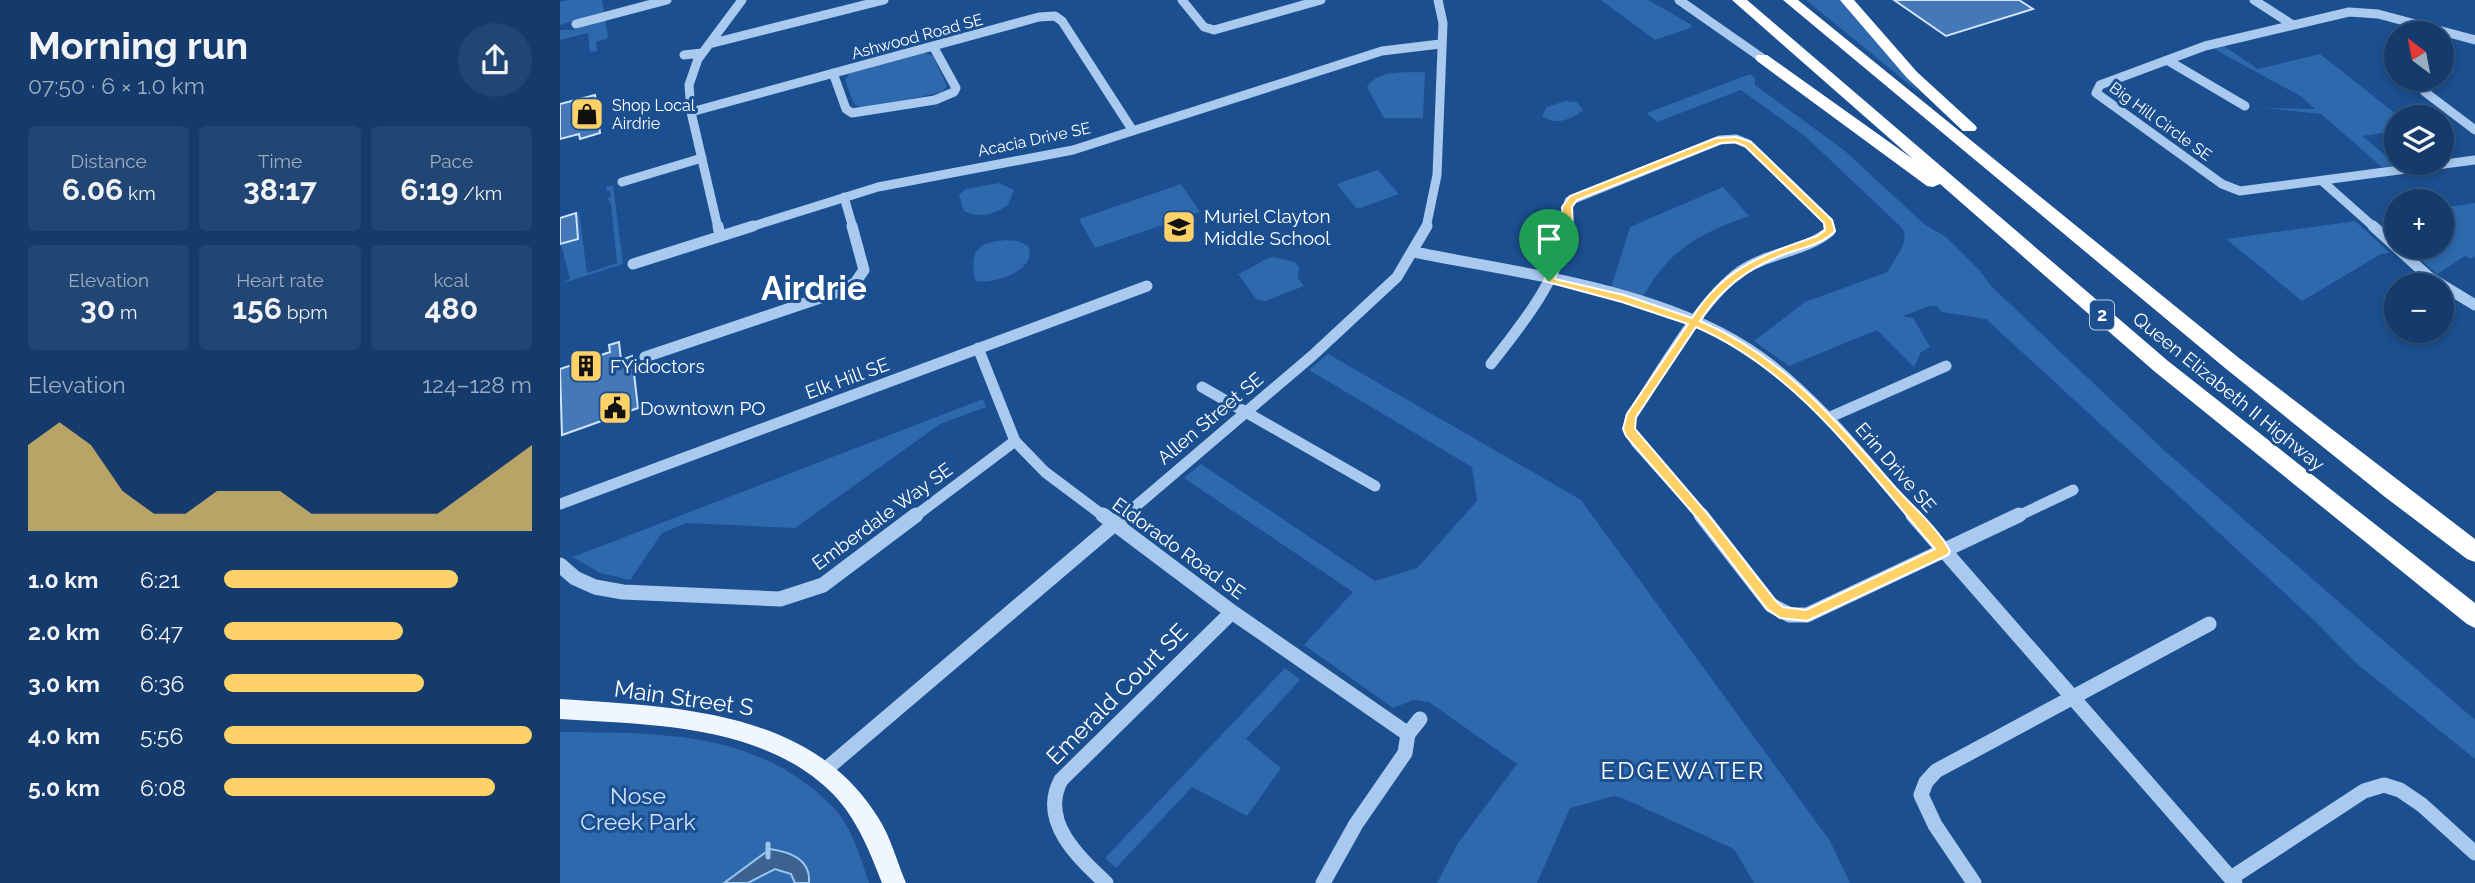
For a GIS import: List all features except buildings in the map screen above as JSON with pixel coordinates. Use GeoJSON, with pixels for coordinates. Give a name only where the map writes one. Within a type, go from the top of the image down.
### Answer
{"type":"FeatureCollection","features":[{"type":"Feature","properties":{"kind":"highway","name":"Queen Elizabeth II Highway"},"geometry":{"type":"LineString","coordinates":[[1739,0],[2181,383],[2475,617]]}},
{"type":"Feature","properties":{"kind":"highway","name":"Queen Elizabeth II Highway"},"geometry":{"type":"LineString","coordinates":[[1790,0],[2232,363],[2393,491],[2475,552]]}},
{"type":"Feature","properties":{"kind":"highway"},"geometry":{"type":"LineString","coordinates":[[1847,0],[1912,75],[2079,223],[2119,268]]}},
{"type":"Feature","properties":{"kind":"highway"},"geometry":{"type":"LineString","coordinates":[[1762,58],[2036,259]]}},
{"type":"Feature","properties":{"kind":"main road","name":"Main Street S"},"geometry":{"type":"LineString","coordinates":[[560,709],[727,726],[771,739],[825,770],[864,811],[888,860],[894,883]]}},
{"type":"Feature","properties":{"kind":"street"},"geometry":{"type":"LineString","coordinates":[[576,24],[667,0]]}},
{"type":"Feature","properties":{"kind":"street"},"geometry":{"type":"LineString","coordinates":[[720,236],[691,111],[689,85],[702,53],[742,0]]}},
{"type":"Feature","properties":{"kind":"street"},"geometry":{"type":"LineString","coordinates":[[709,44],[884,0]]}},
{"type":"Feature","properties":{"kind":"street"},"geometry":{"type":"LineString","coordinates":[[1182,0],[1205,27],[1214,30],[1321,0]]}},
{"type":"Feature","properties":{"kind":"street","name":"Allen Street SE"},"geometry":{"type":"LineString","coordinates":[[825,770],[1248,411],[1397,277],[1427,226],[1436,183],[1443,23],[1438,0]]}},
{"type":"Feature","properties":{"kind":"street"},"geometry":{"type":"LineString","coordinates":[[1679,0],[1762,58]]}},
{"type":"Feature","properties":{"kind":"street"},"geometry":{"type":"LineString","coordinates":[[2254,0],[2293,24]]}},
{"type":"Feature","properties":{"kind":"street","name":"Big Hill Circle SE"},"geometry":{"type":"LineString","coordinates":[[2475,40],[2363,12],[2293,24],[2206,46],[2100,85],[2096,93],[2228,187],[2247,191],[2475,160]]}},
{"type":"Feature","properties":{"kind":"street","name":"Ashwood Road SE"},"geometry":{"type":"LineString","coordinates":[[691,111],[1039,17],[1055,16],[1062,21],[1133,131]]}},
{"type":"Feature","properties":{"kind":"street","name":"Acacia Drive SE"},"geometry":{"type":"LineString","coordinates":[[633,264],[844,197],[910,179],[1073,150],[1382,51],[1440,44]]}},
{"type":"Feature","properties":{"kind":"street"},"geometry":{"type":"LineString","coordinates":[[833,73],[846,109],[852,113],[935,100],[954,93],[956,88],[933,46]]}},
{"type":"Feature","properties":{"kind":"street"},"geometry":{"type":"LineString","coordinates":[[684,55],[702,53]]}},
{"type":"Feature","properties":{"kind":"street"},"geometry":{"type":"LineString","coordinates":[[2167,60],[2245,106]]}},
{"type":"Feature","properties":{"kind":"street"},"geometry":{"type":"LineString","coordinates":[[2424,91],[2475,130]]}},
{"type":"Feature","properties":{"kind":"street"},"geometry":{"type":"LineString","coordinates":[[1491,364],[1519,328],[1549,281],[1568,228],[1567,207],[1574,198],[1720,140],[1743,141],[1829,222],[1830,231],[1821,238],[1764,258],[1738,273],[1708,300],[1630,417],[1629,429],[1636,442],[1702,516],[1771,605],[1790,615],[1807,615],[2073,490]]}},
{"type":"Feature","properties":{"kind":"street"},"geometry":{"type":"LineString","coordinates":[[621,182],[702,158]]}},
{"type":"Feature","properties":{"kind":"street"},"geometry":{"type":"LineString","coordinates":[[2322,181],[2430,277],[2475,305]]}},
{"type":"Feature","properties":{"kind":"street"},"geometry":{"type":"LineString","coordinates":[[645,357],[835,293],[855,283],[864,270],[844,197]]}},
{"type":"Feature","properties":{"kind":"street","name":"Erin Drive SE"},"geometry":{"type":"LineString","coordinates":[[1414,252],[1624,299],[1720,333],[1761,358],[1794,384],[1828,418],[2233,881]]}},
{"type":"Feature","properties":{"kind":"street","name":"Elk Hill SE"},"geometry":{"type":"LineString","coordinates":[[560,503],[1147,286]]}},
{"type":"Feature","properties":{"kind":"street","name":"Eldorado Road SE"},"geometry":{"type":"LineString","coordinates":[[978,348],[1015,442],[1045,472],[1232,612],[1408,734]]}},
{"type":"Feature","properties":{"kind":"street"},"geometry":{"type":"LineString","coordinates":[[1828,418],[1946,366]]}},
{"type":"Feature","properties":{"kind":"street"},"geometry":{"type":"LineString","coordinates":[[1202,387],[1375,486]]}},
{"type":"Feature","properties":{"kind":"street","name":"Emberdale Way SE"},"geometry":{"type":"LineString","coordinates":[[560,565],[575,578],[595,587],[623,592],[780,599],[792,597],[823,585],[1015,442]]}},
{"type":"Feature","properties":{"kind":"street","name":"Emerald Court SE"},"geometry":{"type":"LineString","coordinates":[[1106,883],[1070,846],[1058,822],[1054,796],[1061,780],[1232,612]]}},
{"type":"Feature","properties":{"kind":"street"},"geometry":{"type":"LineString","coordinates":[[1974,883],[1927,812],[1921,795],[1926,782],[1936,771],[2074,699],[2208,624]]}},
{"type":"Feature","properties":{"kind":"street"},"geometry":{"type":"LineString","coordinates":[[1323,883],[1356,824],[1405,752],[1408,734],[1420,719]]}},
{"type":"Feature","properties":{"kind":"street"},"geometry":{"type":"LineString","coordinates":[[2233,881],[2364,791],[2377,785],[2390,786],[2405,793],[2475,852]]}},
{"type":"Feature","properties":{"kind":"green space"},"geometry":{"type":"Polygon","coordinates":[[[602,0],[604,12],[560,25],[560,2],[602,0]]]}},
{"type":"Feature","properties":{"kind":"green space"},"geometry":{"type":"Polygon","coordinates":[[[1601,0],[1648,0],[1692,25],[1655,40],[1601,0]]]}},
{"type":"Feature","properties":{"kind":"green space"},"geometry":{"type":"Polygon","coordinates":[[[1806,0],[1841,0],[1921,94],[1806,0]]]}},
{"type":"Feature","properties":{"kind":"green space"},"geometry":{"type":"Polygon","coordinates":[[[605,19],[608,38],[596,42],[597,51],[590,52],[588,33],[560,40],[560,30],[574,30],[605,19]]]}},
{"type":"Feature","properties":{"kind":"green space"},"geometry":{"type":"Polygon","coordinates":[[[2224,46],[2258,69],[2320,54],[2385,105],[2384,133],[2362,136],[2384,154],[2384,167],[2321,114],[2264,108],[2315,109],[2302,97],[2214,49],[2224,46]]]}},
{"type":"Feature","properties":{"kind":"green space"},"geometry":{"type":"Polygon","coordinates":[[[924,53],[933,56],[947,86],[942,92],[864,109],[854,104],[845,80],[850,73],[924,53]]]}},
{"type":"Feature","properties":{"kind":"green space"},"geometry":{"type":"Polygon","coordinates":[[[1425,72],[1423,118],[1384,118],[1367,87],[1372,81],[1393,73],[1425,72]]]}},
{"type":"Feature","properties":{"kind":"green space"},"geometry":{"type":"Polygon","coordinates":[[[1750,74],[1755,78],[1755,85],[1845,151],[1924,224],[1946,237],[1991,286],[2166,452],[2475,720],[2475,759],[2356,663],[2316,622],[1986,319],[1942,312],[1936,306],[1903,316],[1913,318],[1930,347],[1921,352],[1914,367],[1877,330],[1789,366],[1754,341],[1805,302],[1888,272],[1901,250],[1904,234],[1902,228],[1805,136],[1741,90],[1657,122],[1647,113],[1750,74]]]}},
{"type":"Feature","properties":{"kind":"green space"},"geometry":{"type":"Polygon","coordinates":[[[1565,101],[1577,102],[1583,110],[1573,117],[1558,121],[1542,116],[1547,107],[1565,101]]]}},
{"type":"Feature","properties":{"kind":"green space"},"geometry":{"type":"Polygon","coordinates":[[[1378,170],[1399,194],[1357,209],[1337,184],[1378,170]]]}},
{"type":"Feature","properties":{"kind":"green space"},"geometry":{"type":"Polygon","coordinates":[[[999,183],[1014,190],[1008,205],[987,214],[975,215],[964,211],[959,195],[965,189],[999,183]]]}},
{"type":"Feature","properties":{"kind":"green space"},"geometry":{"type":"Polygon","coordinates":[[[1181,184],[1200,212],[1095,248],[1079,219],[1181,184]]]}},
{"type":"Feature","properties":{"kind":"green space"},"geometry":{"type":"Polygon","coordinates":[[[613,185],[623,264],[560,284],[570,279],[561,244],[578,239],[576,213],[579,212],[587,273],[617,263],[608,198],[611,197],[606,187],[613,185]]]}},
{"type":"Feature","properties":{"kind":"green space"},"geometry":{"type":"Polygon","coordinates":[[[1723,187],[1749,216],[1687,245],[1653,280],[1643,297],[1611,288],[1630,227],[1723,187]]]}},
{"type":"Feature","properties":{"kind":"green space"},"geometry":{"type":"Polygon","coordinates":[[[2475,203],[2475,256],[2470,259],[2465,256],[2436,273],[2420,259],[2454,259],[2454,206],[2475,203]]]}},
{"type":"Feature","properties":{"kind":"green space"},"geometry":{"type":"Polygon","coordinates":[[[2355,221],[2384,248],[2384,254],[2302,301],[2226,239],[2355,221]]]}},
{"type":"Feature","properties":{"kind":"green space"},"geometry":{"type":"Polygon","coordinates":[[[1006,240],[1018,241],[1028,246],[1030,255],[1027,262],[1021,269],[1003,278],[975,281],[973,263],[977,251],[987,244],[1006,240]]]}},
{"type":"Feature","properties":{"kind":"green space"},"geometry":{"type":"Polygon","coordinates":[[[1273,257],[1295,262],[1299,268],[1298,278],[1304,286],[1265,301],[1256,299],[1238,274],[1273,257]]]}},
{"type":"Feature","properties":{"kind":"green space"},"geometry":{"type":"Polygon","coordinates":[[[1328,354],[1581,500],[1830,841],[1850,883],[1754,883],[1734,849],[1614,796],[1570,808],[1537,883],[1437,883],[1458,843],[1517,764],[1429,702],[1413,700],[1393,708],[1304,645],[1353,592],[1184,478],[1201,464],[1375,581],[1417,568],[1477,501],[1472,467],[1309,370],[1328,354]]]}},
{"type":"Feature","properties":{"kind":"green space"},"geometry":{"type":"Polygon","coordinates":[[[983,399],[986,407],[940,424],[795,528],[687,523],[662,533],[630,580],[600,573],[573,557],[983,399]]]}},
{"type":"Feature","properties":{"kind":"green space"},"geometry":{"type":"Polygon","coordinates":[[[1285,668],[1300,680],[1246,739],[1281,768],[1247,816],[1192,787],[1116,868],[1105,858],[1285,668]]]}},
{"type":"Feature","properties":{"kind":"green space","name":"Nose Creek Park"},"geometry":{"type":"Polygon","coordinates":[[[560,732],[634,733],[705,741],[739,749],[772,763],[803,781],[839,814],[855,842],[869,883],[560,883],[560,732]]]}},
{"type":"Feature","properties":{"kind":"shaded area"},"geometry":{"type":"Polygon","coordinates":[[[770,849],[785,852],[803,862],[809,875],[809,883],[795,883],[791,874],[775,869],[748,883],[724,883],[770,849]]]}},
{"type":"Feature","properties":{"kind":"waterway"},"geometry":{"type":"LineString","coordinates":[[768,844],[768,857]]}},
{"type":"Feature","properties":{"kind":"place","name":"Shop Local Airdrie"},"geometry":{"type":"Point","coordinates":[587,114]}},
{"type":"Feature","properties":{"kind":"place","name":"Muriel Clayton Middle School"},"geometry":{"type":"Point","coordinates":[1179,227]}},
{"type":"Feature","properties":{"kind":"place","name":"FYidoctors"},"geometry":{"type":"Point","coordinates":[586,366]}},
{"type":"Feature","properties":{"kind":"place","name":"Downtown PO"},"geometry":{"type":"Point","coordinates":[615,408]}},
{"type":"Feature","properties":{"kind":"district","name":"Airdrie"},"geometry":{"type":"Point","coordinates":[814,288]}},
{"type":"Feature","properties":{"kind":"district","name":"EDGEWATER"},"geometry":{"type":"Point","coordinates":[1683,771]}},
{"type":"Feature","properties":{"kind":"route"},"geometry":{"type":"LineString","coordinates":[[1549,281],[1568,228],[1567,207],[1569,201],[1577,195],[1720,140],[1736,139],[1748,144],[1829,222],[1830,231],[1821,238],[1764,258],[1746,268],[1730,278],[1708,300],[1694,322],[1630,417],[1629,429],[1632,436],[1702,516],[1771,605],[1780,612],[1807,615],[1944,551],[1828,418],[1794,384],[1761,358],[1720,333],[1694,322],[1624,299],[1549,281]]}}]}
